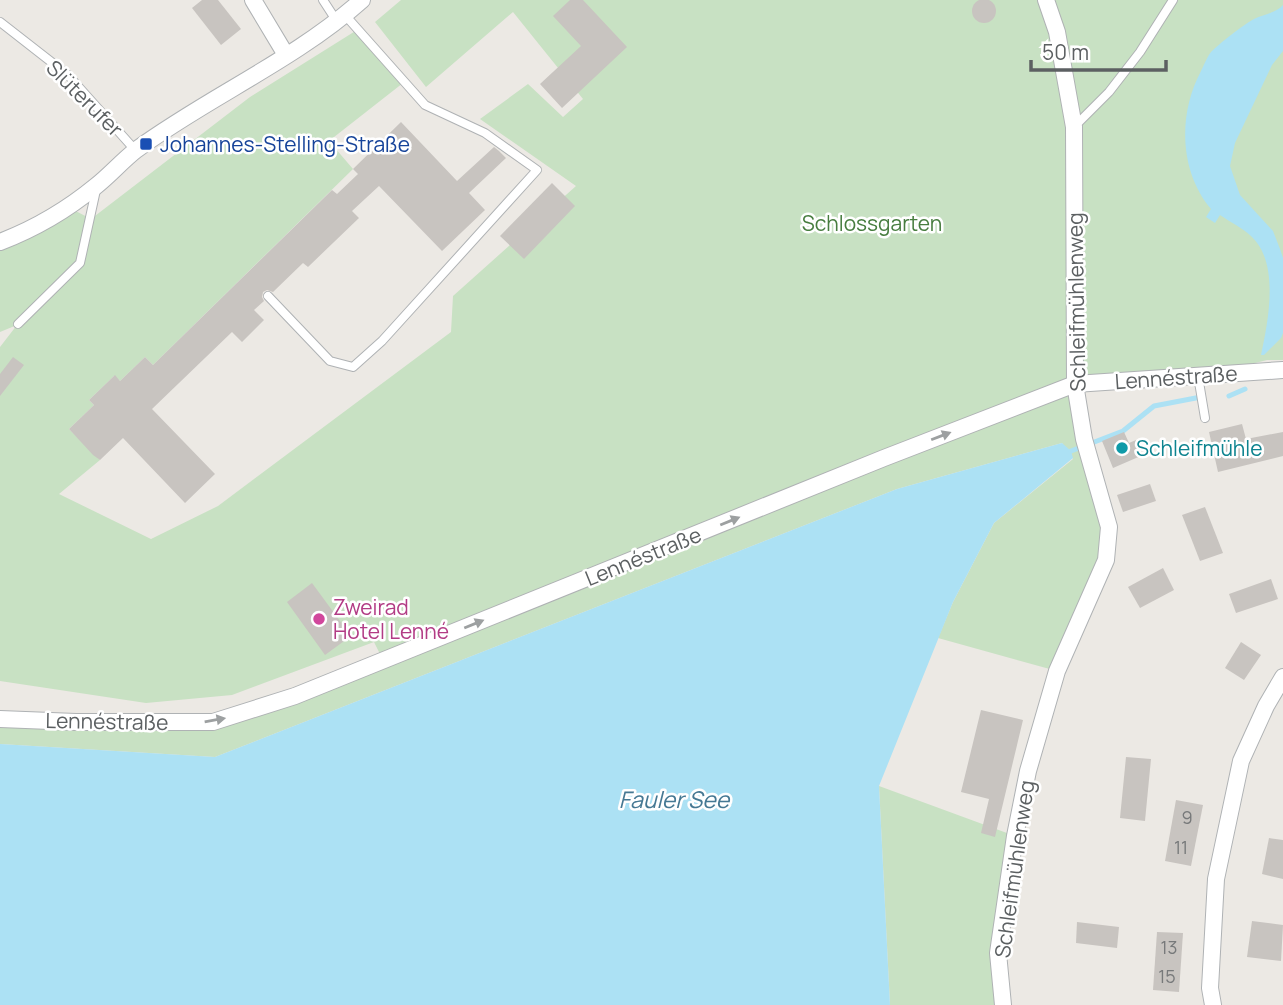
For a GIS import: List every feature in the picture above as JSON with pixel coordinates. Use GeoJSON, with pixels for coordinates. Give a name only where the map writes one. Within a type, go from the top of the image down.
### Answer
{"type":"FeatureCollection","features":[{"type":"Feature","properties":{"kind":"street"},"geometry":{"type":"LineString","coordinates":[[253,0],[286,55]]}},
{"type":"Feature","properties":{"kind":"street"},"geometry":{"type":"LineString","coordinates":[[0,242],[34,227],[97,186],[135,151],[286,55],[341,18],[362,0]]}},
{"type":"Feature","properties":{"kind":"street","name":"Schleifmühlenweg"},"geometry":{"type":"LineString","coordinates":[[1003,1005],[998,953],[1015,836],[1028,771],[1057,671],[1107,560],[1109,527],[1084,439],[1075,384],[1074,127],[1057,32],[1046,0]]}},
{"type":"Feature","properties":{"kind":"street","name":"Lennéstraße"},"geometry":{"type":"LineString","coordinates":[[0,719],[213,722],[284,700],[884,458],[1075,384],[1200,384],[1283,370]]}},
{"type":"Feature","properties":{"kind":"street"},"geometry":{"type":"LineString","coordinates":[[1213,1005],[1210,988],[1216,879],[1241,761],[1266,706],[1283,677]]}},
{"type":"Feature","properties":{"kind":"lane"},"geometry":{"type":"LineString","coordinates":[[268,296],[330,361],[353,367],[382,341],[537,170],[485,133],[425,106],[323,0]]}},
{"type":"Feature","properties":{"kind":"lane"},"geometry":{"type":"LineString","coordinates":[[1074,127],[1109,92],[1140,52],[1172,0]]}},
{"type":"Feature","properties":{"kind":"lane","name":"Slüterufer"},"geometry":{"type":"LineString","coordinates":[[0,22],[68,75],[135,151]]}},
{"type":"Feature","properties":{"kind":"lane"},"geometry":{"type":"LineString","coordinates":[[18,324],[80,263],[97,186]]}},
{"type":"Feature","properties":{"kind":"lane"},"geometry":{"type":"LineString","coordinates":[[1200,384],[1205,418]]}},
{"type":"Feature","properties":{"kind":"green space","name":"Schlossgarten"},"geometry":{"type":"Polygon","coordinates":[[[401,0],[1283,0],[1283,360],[1267,360],[1207,375],[1076,385],[1106,560],[1057,671],[938,638],[953,602],[994,523],[1073,459],[1062,443],[897,489],[215,757],[0,744],[0,719],[213,722],[381,656],[374,642],[232,695],[146,703],[0,681],[0,347],[17,325],[0,332],[0,249],[68,207],[91,219],[250,97],[357,30],[403,83],[329,141],[353,169],[153,365],[145,357],[120,381],[114,376],[89,400],[94,405],[69,429],[100,460],[59,494],[151,539],[218,506],[451,332],[453,296],[576,186],[480,119],[528,84],[563,117],[583,99],[513,12],[426,87],[375,22],[401,0]]]}},
{"type":"Feature","properties":{"kind":"green space"},"geometry":{"type":"Polygon","coordinates":[[[879,786],[1015,836],[998,953],[1003,1005],[890,1005],[879,786]]]}},
{"type":"Feature","properties":{"kind":"water"},"geometry":{"type":"Polygon","coordinates":[[[1283,5],[1283,51],[1272,65],[1235,143],[1230,166],[1240,195],[1273,231],[1283,258],[1283,333],[1264,355],[1261,355],[1270,294],[1266,262],[1261,248],[1245,231],[1220,215],[1215,223],[1206,217],[1211,209],[1200,194],[1188,160],[1186,124],[1188,105],[1211,52],[1249,22],[1283,5]]]}},
{"type":"Feature","properties":{"kind":"water","name":"Fauler See"},"geometry":{"type":"Polygon","coordinates":[[[1062,443],[1071,451],[1073,458],[994,523],[953,602],[879,786],[890,1005],[0,1005],[0,744],[215,757],[897,489],[1062,443]]]}},
{"type":"Feature","properties":{"kind":"building"},"geometry":{"type":"Polygon","coordinates":[[[984,-1],[993,2],[996,11],[993,20],[984,23],[975,20],[972,11],[975,2],[984,-1]]]}},
{"type":"Feature","properties":{"kind":"building"},"geometry":{"type":"Polygon","coordinates":[[[202,0],[218,0],[241,29],[221,45],[192,8],[202,0]]]}},
{"type":"Feature","properties":{"kind":"building"},"geometry":{"type":"Polygon","coordinates":[[[570,0],[583,0],[627,47],[562,108],[540,84],[581,46],[553,16],[570,0]]]}},
{"type":"Feature","properties":{"kind":"building"},"geometry":{"type":"Polygon","coordinates":[[[401,122],[457,181],[494,147],[506,158],[469,193],[485,210],[442,251],[379,186],[352,211],[359,218],[308,267],[303,263],[273,292],[263,292],[264,301],[254,310],[264,320],[242,342],[232,332],[152,409],[215,474],[185,503],[123,438],[100,460],[93,455],[69,429],[94,405],[89,400],[115,375],[120,381],[145,357],[153,365],[332,190],[337,194],[358,174],[353,169],[401,122]]]}},
{"type":"Feature","properties":{"kind":"building"},"geometry":{"type":"Polygon","coordinates":[[[552,183],[575,206],[524,259],[500,236],[552,183]]]}},
{"type":"Feature","properties":{"kind":"building"},"geometry":{"type":"Polygon","coordinates":[[[13,357],[24,365],[0,396],[0,374],[13,357]]]}},
{"type":"Feature","properties":{"kind":"building"},"geometry":{"type":"Polygon","coordinates":[[[1242,424],[1246,439],[1283,432],[1283,456],[1218,472],[1209,432],[1242,424]]]}},
{"type":"Feature","properties":{"kind":"building","name":"Schleifmühle"},"geometry":{"type":"Polygon","coordinates":[[[1124,432],[1129,443],[1136,440],[1143,455],[1113,468],[1102,441],[1124,432]]]}},
{"type":"Feature","properties":{"kind":"building"},"geometry":{"type":"Polygon","coordinates":[[[1150,484],[1156,501],[1123,512],[1117,495],[1150,484]]]}},
{"type":"Feature","properties":{"kind":"building"},"geometry":{"type":"Polygon","coordinates":[[[1205,507],[1223,553],[1200,561],[1182,515],[1205,507]]]}},
{"type":"Feature","properties":{"kind":"building"},"geometry":{"type":"Polygon","coordinates":[[[1163,568],[1174,590],[1140,608],[1128,587],[1163,568]]]}},
{"type":"Feature","properties":{"kind":"building"},"geometry":{"type":"Polygon","coordinates":[[[1271,579],[1278,599],[1236,613],[1229,594],[1271,579]]]}},
{"type":"Feature","properties":{"kind":"building","name":"Zweirad Hotel Lenné"},"geometry":{"type":"Polygon","coordinates":[[[312,583],[351,636],[325,655],[287,602],[312,583]]]}},
{"type":"Feature","properties":{"kind":"building"},"geometry":{"type":"Polygon","coordinates":[[[1241,642],[1261,655],[1244,680],[1225,668],[1241,642]]]}},
{"type":"Feature","properties":{"kind":"building"},"geometry":{"type":"Polygon","coordinates":[[[981,710],[1023,720],[995,837],[981,833],[989,799],[961,792],[981,710]]]}},
{"type":"Feature","properties":{"kind":"building"},"geometry":{"type":"Polygon","coordinates":[[[1126,757],[1151,759],[1145,821],[1120,818],[1126,757]]]}},
{"type":"Feature","properties":{"kind":"building"},"geometry":{"type":"Polygon","coordinates":[[[1176,800],[1203,805],[1191,866],[1165,861],[1176,800]]]}},
{"type":"Feature","properties":{"kind":"building"},"geometry":{"type":"Polygon","coordinates":[[[1269,838],[1283,840],[1283,879],[1262,874],[1269,838]]]}},
{"type":"Feature","properties":{"kind":"building"},"geometry":{"type":"Polygon","coordinates":[[[1252,921],[1283,925],[1281,961],[1247,957],[1252,921]]]}},
{"type":"Feature","properties":{"kind":"building"},"geometry":{"type":"Polygon","coordinates":[[[1077,922],[1119,927],[1117,948],[1076,943],[1077,922]]]}},
{"type":"Feature","properties":{"kind":"building"},"geometry":{"type":"Polygon","coordinates":[[[1157,932],[1183,933],[1179,992],[1153,990],[1157,932]]]}},
{"type":"Feature","properties":{"kind":"waterway"},"geometry":{"type":"LineString","coordinates":[[1229,396],[1245,389]]}},
{"type":"Feature","properties":{"kind":"waterway"},"geometry":{"type":"LineString","coordinates":[[1071,451],[1123,431],[1154,406],[1201,397]]}},
{"type":"Feature","properties":{"kind":"place","name":"Johannes-Stelling-Straße"},"geometry":{"type":"Point","coordinates":[146,144]}},
{"type":"Feature","properties":{"kind":"place","name":"Schleifmühle"},"geometry":{"type":"Point","coordinates":[1122,448]}},
{"type":"Feature","properties":{"kind":"place","name":"Zweirad Hotel Lenné"},"geometry":{"type":"Point","coordinates":[319,619]}}]}
